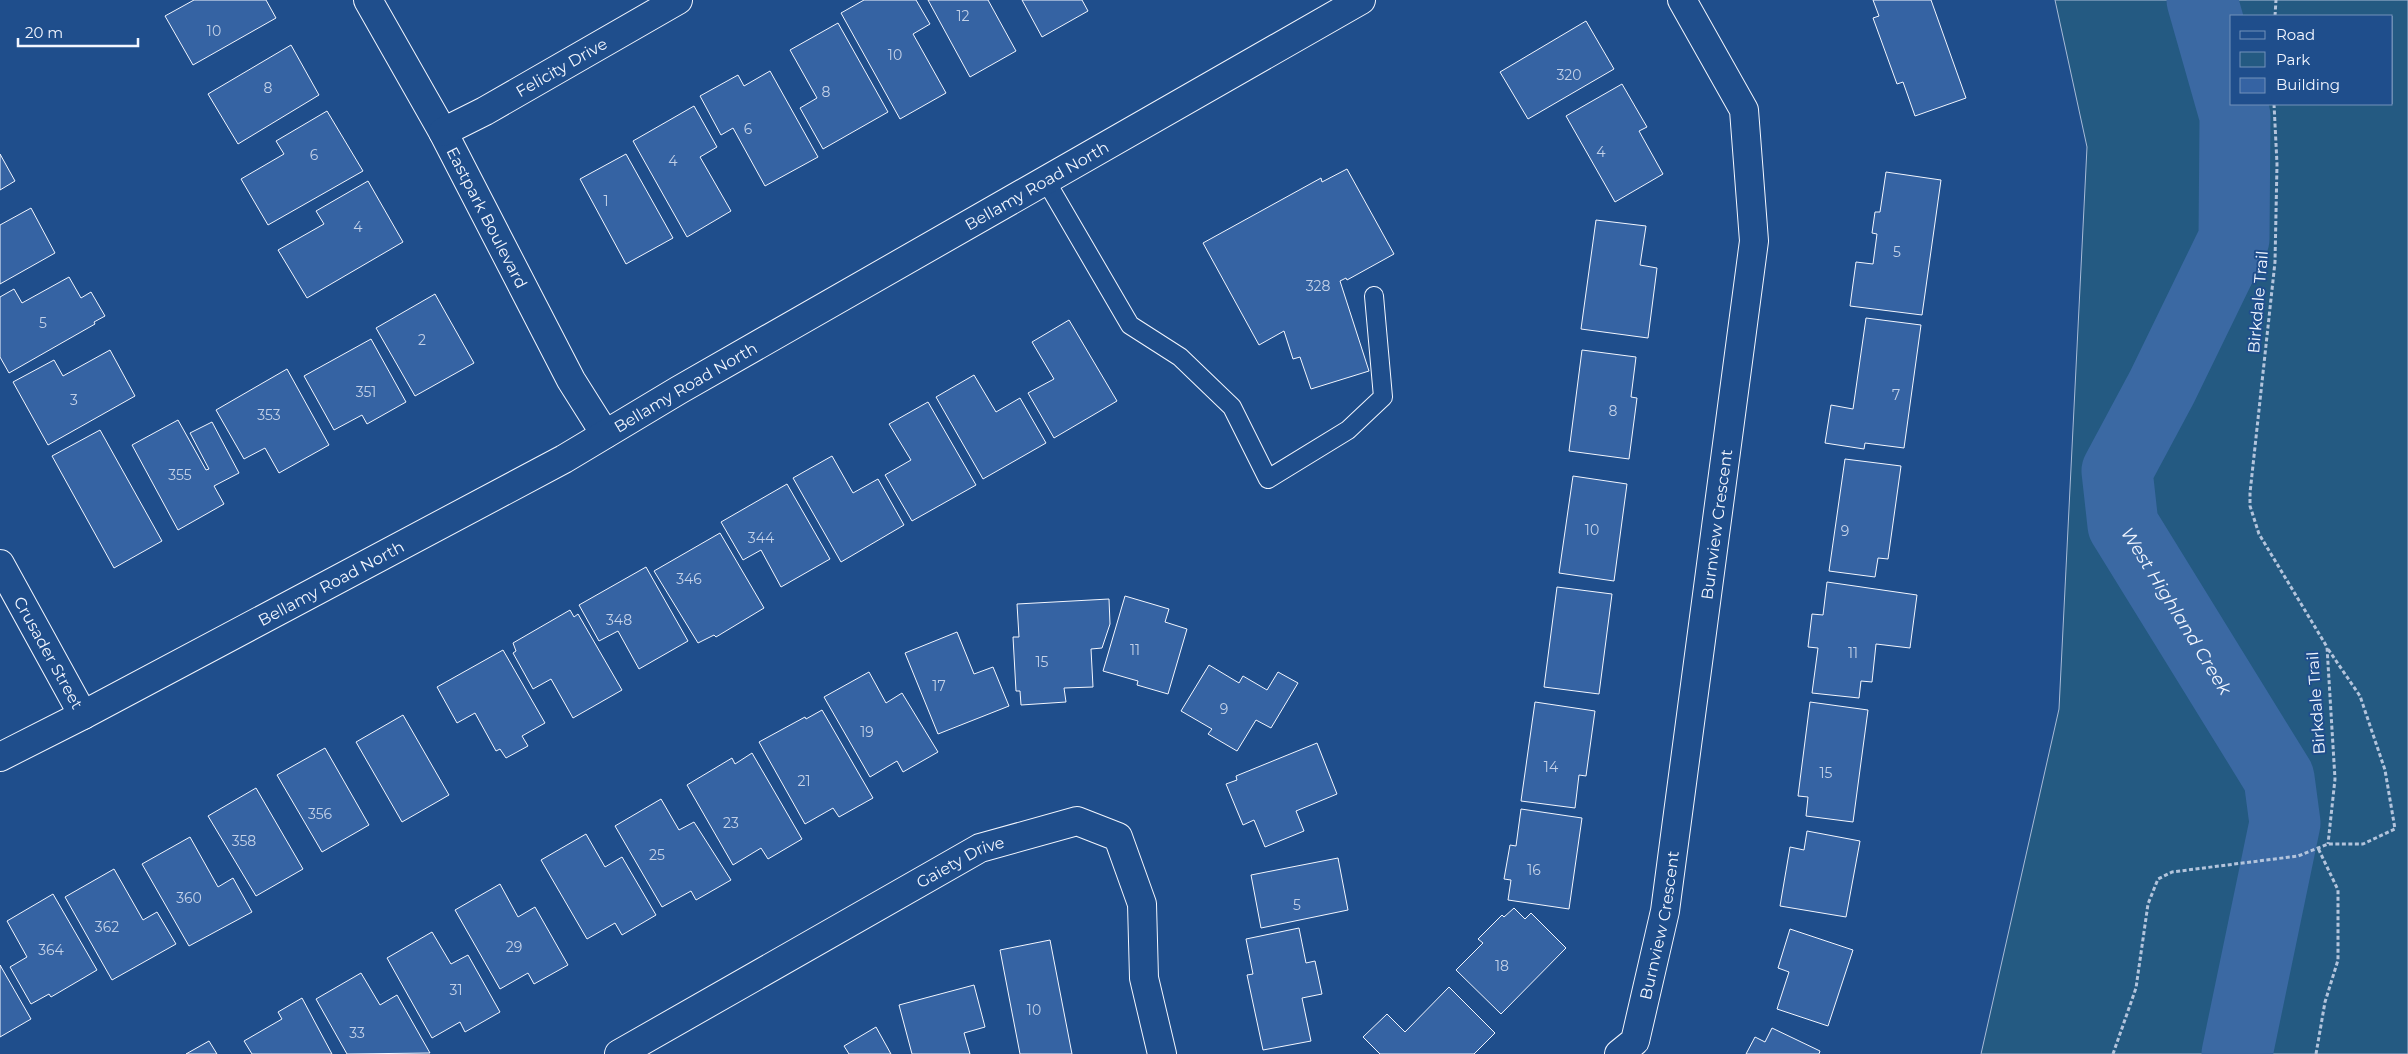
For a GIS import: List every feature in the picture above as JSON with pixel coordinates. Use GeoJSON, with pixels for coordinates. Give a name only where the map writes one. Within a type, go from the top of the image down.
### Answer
{"type":"FeatureCollection","features":[{"type":"Feature","properties":{"kind":"street","name":"Eastpark Boulevard"},"geometry":{"type":"LineString","coordinates":[[368,0],[443,132],[571,380],[605,434]]}},
{"type":"Feature","properties":{"kind":"street","name":"Felicity Drive"},"geometry":{"type":"LineString","coordinates":[[443,132],[485,111],[678,0]]}},
{"type":"Feature","properties":{"kind":"street","name":"Bellamy Road North"},"geometry":{"type":"LineString","coordinates":[[0,757],[83,716],[556,464],[605,434],[1361,0]]}},
{"type":"Feature","properties":{"kind":"street","name":"Burnview Crescent"},"geometry":{"type":"LineString","coordinates":[[1619,1054],[1635,1041],[1665,911],[1754,241],[1744,110],[1682,0]]}},
{"type":"Feature","properties":{"kind":"street","name":"Crusader Street"},"geometry":{"type":"LineString","coordinates":[[0,564],[83,716]]}},
{"type":"Feature","properties":{"kind":"street","name":"Gaiety Drive"},"geometry":{"type":"LineString","coordinates":[[619,1054],[980,848],[1076,821],[1118,837],[1142,904],[1144,978],[1162,1054]]}},
{"type":"Feature","properties":{"kind":"lane"},"geometry":{"type":"LineString","coordinates":[[1046,181],[1130,325],[1180,357],[1232,407],[1268,479],[1348,430],[1383,396],[1374,296]]}},
{"type":"Feature","properties":{"kind":"path"},"geometry":{"type":"LineString","coordinates":[[2275,15],[2276,0]]}},
{"type":"Feature","properties":{"kind":"path","name":"Birkdale Trail"},"geometry":{"type":"LineString","coordinates":[[2274,105],[2277,164],[2275,262],[2250,506],[2259,534],[2327,647],[2335,779],[2328,844]]}},
{"type":"Feature","properties":{"kind":"path"},"geometry":{"type":"LineString","coordinates":[[2113,1054],[2136,988],[2148,904],[2158,879],[2172,872],[2298,856],[2328,844],[2363,844],[2395,830],[2385,770],[2360,696],[2327,647]]}},
{"type":"Feature","properties":{"kind":"path"},"geometry":{"type":"LineString","coordinates":[[2316,1054],[2325,1002],[2338,960],[2338,890],[2318,848]]}},
{"type":"Feature","properties":{"kind":"green space"},"geometry":{"type":"Polygon","coordinates":[[[2055,0],[2408,0],[2408,1054],[1981,1054],[2059,709],[2087,147],[2055,0]]]}},
{"type":"Feature","properties":{"kind":"building"},"geometry":{"type":"Polygon","coordinates":[[[194,0],[266,0],[276,18],[193,65],[165,16],[194,0]]]}},
{"type":"Feature","properties":{"kind":"building"},"geometry":{"type":"Polygon","coordinates":[[[864,0],[916,0],[930,24],[913,34],[946,93],[900,119],[841,13],[864,0]]]}},
{"type":"Feature","properties":{"kind":"building"},"geometry":{"type":"Polygon","coordinates":[[[928,0],[988,0],[1016,51],[970,77],[928,0]]]}},
{"type":"Feature","properties":{"kind":"building"},"geometry":{"type":"Polygon","coordinates":[[[1022,0],[1082,0],[1088,11],[1042,37],[1022,0]]]}},
{"type":"Feature","properties":{"kind":"building"},"geometry":{"type":"Polygon","coordinates":[[[1873,0],[1931,0],[1966,98],[1915,116],[1903,82],[1897,84],[1873,18],[1879,16],[1873,0]]]}},
{"type":"Feature","properties":{"kind":"building"},"geometry":{"type":"Polygon","coordinates":[[[1586,21],[1614,69],[1528,119],[1500,72],[1586,21]]]}},
{"type":"Feature","properties":{"kind":"building"},"geometry":{"type":"Polygon","coordinates":[[[838,23],[888,112],[823,149],[800,108],[817,98],[790,50],[838,23]]]}},
{"type":"Feature","properties":{"kind":"building"},"geometry":{"type":"Polygon","coordinates":[[[291,45],[319,95],[238,144],[208,94],[291,45]]]}},
{"type":"Feature","properties":{"kind":"building"},"geometry":{"type":"Polygon","coordinates":[[[770,71],[818,157],[765,186],[733,128],[721,135],[700,96],[738,75],[744,86],[770,71]]]}},
{"type":"Feature","properties":{"kind":"building"},"geometry":{"type":"Polygon","coordinates":[[[1622,84],[1647,127],[1639,131],[1663,174],[1615,202],[1566,116],[1622,84]]]}},
{"type":"Feature","properties":{"kind":"building"},"geometry":{"type":"Polygon","coordinates":[[[694,106],[717,147],[700,157],[731,211],[687,237],[633,141],[694,106]]]}},
{"type":"Feature","properties":{"kind":"building"},"geometry":{"type":"Polygon","coordinates":[[[327,111],[363,171],[268,225],[241,179],[284,154],[276,141],[327,111]]]}},
{"type":"Feature","properties":{"kind":"building"},"geometry":{"type":"Polygon","coordinates":[[[0,154],[15,181],[0,190],[0,154]]]}},
{"type":"Feature","properties":{"kind":"building"},"geometry":{"type":"Polygon","coordinates":[[[626,154],[673,238],[626,264],[580,179],[626,154]]]}},
{"type":"Feature","properties":{"kind":"building"},"geometry":{"type":"Polygon","coordinates":[[[1347,169],[1394,254],[1347,280],[1346,278],[1340,281],[1369,371],[1311,389],[1300,357],[1293,359],[1284,331],[1259,345],[1203,243],[1321,178],[1322,182],[1347,169]]]}},
{"type":"Feature","properties":{"kind":"building"},"geometry":{"type":"Polygon","coordinates":[[[1886,172],[1941,180],[1922,315],[1850,306],[1856,262],[1873,264],[1877,234],[1872,233],[1875,212],[1880,212],[1886,172]]]}},
{"type":"Feature","properties":{"kind":"building"},"geometry":{"type":"Polygon","coordinates":[[[368,181],[403,242],[307,298],[278,250],[324,224],[316,211],[368,181]]]}},
{"type":"Feature","properties":{"kind":"building"},"geometry":{"type":"Polygon","coordinates":[[[31,208],[55,253],[0,284],[0,225],[31,208]]]}},
{"type":"Feature","properties":{"kind":"building"},"geometry":{"type":"Polygon","coordinates":[[[1596,220],[1646,226],[1640,265],[1657,268],[1648,338],[1581,329],[1596,220]]]}},
{"type":"Feature","properties":{"kind":"building"},"geometry":{"type":"Polygon","coordinates":[[[69,277],[81,298],[91,292],[105,316],[94,322],[95,324],[9,373],[0,357],[0,297],[14,289],[22,303],[69,277]]]}},
{"type":"Feature","properties":{"kind":"building"},"geometry":{"type":"Polygon","coordinates":[[[435,294],[474,363],[415,396],[376,328],[435,294]]]}},
{"type":"Feature","properties":{"kind":"building"},"geometry":{"type":"Polygon","coordinates":[[[1866,318],[1921,325],[1904,448],[1865,443],[1864,449],[1825,443],[1831,405],[1853,409],[1866,318]]]}},
{"type":"Feature","properties":{"kind":"building"},"geometry":{"type":"Polygon","coordinates":[[[1069,320],[1117,401],[1054,438],[1028,393],[1054,379],[1032,342],[1069,320]]]}},
{"type":"Feature","properties":{"kind":"building"},"geometry":{"type":"Polygon","coordinates":[[[371,339],[406,402],[367,424],[362,415],[334,430],[304,376],[371,339]]]}},
{"type":"Feature","properties":{"kind":"building"},"geometry":{"type":"Polygon","coordinates":[[[110,350],[135,396],[48,445],[13,382],[54,360],[63,376],[110,350]]]}},
{"type":"Feature","properties":{"kind":"building"},"geometry":{"type":"Polygon","coordinates":[[[1582,350],[1636,357],[1631,397],[1637,398],[1629,459],[1569,451],[1582,350]]]}},
{"type":"Feature","properties":{"kind":"building"},"geometry":{"type":"Polygon","coordinates":[[[287,369],[329,445],[279,473],[265,448],[244,459],[216,410],[287,369]]]}},
{"type":"Feature","properties":{"kind":"building"},"geometry":{"type":"Polygon","coordinates":[[[974,375],[996,412],[1020,398],[1046,443],[983,479],[936,397],[974,375]]]}},
{"type":"Feature","properties":{"kind":"building"},"geometry":{"type":"Polygon","coordinates":[[[928,402],[976,485],[912,521],[885,475],[911,460],[889,424],[928,402]]]}},
{"type":"Feature","properties":{"kind":"building"},"geometry":{"type":"Polygon","coordinates":[[[178,420],[206,470],[209,469],[190,433],[212,422],[239,473],[214,486],[224,504],[178,530],[132,445],[178,420]]]}},
{"type":"Feature","properties":{"kind":"building"},"geometry":{"type":"Polygon","coordinates":[[[100,430],[162,541],[114,568],[52,456],[100,430]]]}},
{"type":"Feature","properties":{"kind":"building"},"geometry":{"type":"Polygon","coordinates":[[[832,456],[853,493],[878,479],[904,525],[841,562],[793,478],[832,456]]]}},
{"type":"Feature","properties":{"kind":"building"},"geometry":{"type":"Polygon","coordinates":[[[1845,459],[1901,466],[1888,559],[1878,558],[1875,577],[1829,571],[1845,459]]]}},
{"type":"Feature","properties":{"kind":"building"},"geometry":{"type":"Polygon","coordinates":[[[1573,476],[1627,484],[1614,581],[1559,573],[1573,476]]]}},
{"type":"Feature","properties":{"kind":"building"},"geometry":{"type":"Polygon","coordinates":[[[787,484],[830,559],[781,587],[761,550],[743,560],[721,522],[787,484]]]}},
{"type":"Feature","properties":{"kind":"building"},"geometry":{"type":"Polygon","coordinates":[[[720,533],[764,608],[716,637],[714,635],[698,643],[654,571],[720,533]]]}},
{"type":"Feature","properties":{"kind":"building"},"geometry":{"type":"Polygon","coordinates":[[[646,567],[688,641],[639,669],[618,631],[599,641],[579,605],[646,567]]]}},
{"type":"Feature","properties":{"kind":"building"},"geometry":{"type":"Polygon","coordinates":[[[1827,582],[1917,595],[1910,648],[1876,644],[1872,682],[1861,681],[1859,698],[1812,693],[1818,648],[1808,647],[1812,614],[1823,615],[1827,582]]]}},
{"type":"Feature","properties":{"kind":"building"},"geometry":{"type":"Polygon","coordinates":[[[1557,587],[1612,594],[1599,694],[1544,687],[1557,587]]]}},
{"type":"Feature","properties":{"kind":"building"},"geometry":{"type":"Polygon","coordinates":[[[1125,596],[1169,609],[1165,622],[1187,629],[1168,694],[1137,685],[1138,681],[1103,671],[1125,596]]]}},
{"type":"Feature","properties":{"kind":"building"},"geometry":{"type":"Polygon","coordinates":[[[1109,599],[1110,624],[1102,648],[1091,649],[1093,687],[1064,688],[1066,702],[1021,705],[1020,691],[1016,691],[1013,637],[1019,637],[1017,604],[1109,599]]]}},
{"type":"Feature","properties":{"kind":"building"},"geometry":{"type":"Polygon","coordinates":[[[570,610],[574,617],[578,614],[622,690],[573,718],[551,679],[533,689],[513,653],[516,651],[513,643],[570,610]]]}},
{"type":"Feature","properties":{"kind":"building"},"geometry":{"type":"Polygon","coordinates":[[[957,632],[974,674],[993,667],[1009,706],[938,734],[905,653],[957,632]]]}},
{"type":"Feature","properties":{"kind":"building"},"geometry":{"type":"Polygon","coordinates":[[[503,650],[545,723],[522,736],[528,746],[506,758],[500,749],[496,751],[475,713],[457,723],[437,687],[503,650]]]}},
{"type":"Feature","properties":{"kind":"building"},"geometry":{"type":"Polygon","coordinates":[[[1209,665],[1239,683],[1243,676],[1267,690],[1278,672],[1298,683],[1271,728],[1256,720],[1237,751],[1208,734],[1212,729],[1181,711],[1209,665]]]}},
{"type":"Feature","properties":{"kind":"building"},"geometry":{"type":"Polygon","coordinates":[[[869,672],[886,703],[902,693],[938,752],[903,772],[897,761],[870,777],[824,697],[869,672]]]}},
{"type":"Feature","properties":{"kind":"building"},"geometry":{"type":"Polygon","coordinates":[[[1535,702],[1595,711],[1586,776],[1579,775],[1575,808],[1521,801],[1535,702]]]}},
{"type":"Feature","properties":{"kind":"building"},"geometry":{"type":"Polygon","coordinates":[[[1810,702],[1868,710],[1853,822],[1806,816],[1808,797],[1798,796],[1810,702]]]}},
{"type":"Feature","properties":{"kind":"building"},"geometry":{"type":"Polygon","coordinates":[[[822,710],[873,798],[839,817],[833,808],[805,824],[759,742],[822,710]]]}},
{"type":"Feature","properties":{"kind":"building"},"geometry":{"type":"Polygon","coordinates":[[[403,715],[449,795],[402,822],[356,742],[403,715]]]}},
{"type":"Feature","properties":{"kind":"building"},"geometry":{"type":"Polygon","coordinates":[[[1317,743],[1337,794],[1296,811],[1304,831],[1265,847],[1254,820],[1243,825],[1226,784],[1237,780],[1236,776],[1317,743]]]}},
{"type":"Feature","properties":{"kind":"building"},"geometry":{"type":"Polygon","coordinates":[[[325,748],[369,825],[322,852],[277,775],[325,748]]]}},
{"type":"Feature","properties":{"kind":"building"},"geometry":{"type":"Polygon","coordinates":[[[752,753],[802,839],[768,859],[761,848],[733,865],[687,785],[732,758],[735,764],[752,753]]]}},
{"type":"Feature","properties":{"kind":"building"},"geometry":{"type":"Polygon","coordinates":[[[256,788],[303,869],[256,896],[208,816],[256,788]]]}},
{"type":"Feature","properties":{"kind":"building"},"geometry":{"type":"Polygon","coordinates":[[[661,799],[679,830],[694,822],[731,880],[696,900],[691,891],[662,907],[615,826],[661,799]]]}},
{"type":"Feature","properties":{"kind":"building"},"geometry":{"type":"Polygon","coordinates":[[[1521,809],[1582,818],[1569,909],[1508,900],[1511,880],[1504,879],[1510,845],[1516,846],[1521,809]]]}},
{"type":"Feature","properties":{"kind":"building"},"geometry":{"type":"Polygon","coordinates":[[[1807,831],[1860,841],[1846,917],[1780,906],[1790,847],[1804,850],[1807,831]]]}},
{"type":"Feature","properties":{"kind":"building"},"geometry":{"type":"Polygon","coordinates":[[[586,834],[605,867],[622,857],[656,915],[622,935],[615,923],[587,939],[541,860],[586,834]]]}},
{"type":"Feature","properties":{"kind":"building"},"geometry":{"type":"Polygon","coordinates":[[[190,837],[218,887],[233,878],[252,912],[189,946],[142,864],[190,837]]]}},
{"type":"Feature","properties":{"kind":"building"},"geometry":{"type":"Polygon","coordinates":[[[1338,858],[1348,910],[1261,928],[1251,875],[1338,858]]]}},
{"type":"Feature","properties":{"kind":"building"},"geometry":{"type":"Polygon","coordinates":[[[114,869],[143,920],[157,912],[176,944],[112,980],[65,897],[114,869]]]}},
{"type":"Feature","properties":{"kind":"building"},"geometry":{"type":"Polygon","coordinates":[[[500,884],[518,917],[535,907],[568,965],[534,984],[528,973],[500,989],[455,910],[500,884]]]}},
{"type":"Feature","properties":{"kind":"building"},"geometry":{"type":"Polygon","coordinates":[[[53,894],[97,970],[51,997],[49,994],[31,1004],[10,967],[27,957],[7,921],[53,894]]]}},
{"type":"Feature","properties":{"kind":"building"},"geometry":{"type":"Polygon","coordinates":[[[1514,908],[1525,919],[1531,913],[1566,948],[1501,1014],[1456,970],[1483,943],[1478,939],[1502,915],[1504,917],[1514,908]]]}},
{"type":"Feature","properties":{"kind":"building"},"geometry":{"type":"Polygon","coordinates":[[[1299,928],[1306,963],[1315,961],[1322,994],[1302,998],[1311,1041],[1263,1050],[1247,975],[1253,974],[1246,939],[1299,928]]]}},
{"type":"Feature","properties":{"kind":"building"},"geometry":{"type":"Polygon","coordinates":[[[1790,929],[1853,950],[1828,1026],[1777,1009],[1789,972],[1778,968],[1790,929]]]}},
{"type":"Feature","properties":{"kind":"building"},"geometry":{"type":"Polygon","coordinates":[[[432,932],[451,964],[468,955],[500,1012],[465,1032],[460,1022],[432,1038],[387,958],[432,932]]]}},
{"type":"Feature","properties":{"kind":"building"},"geometry":{"type":"Polygon","coordinates":[[[1050,940],[1072,1054],[1020,1054],[1000,950],[1050,940]]]}},
{"type":"Feature","properties":{"kind":"building"},"geometry":{"type":"Polygon","coordinates":[[[0,965],[31,1019],[0,1037],[0,965]]]}},
{"type":"Feature","properties":{"kind":"building"},"geometry":{"type":"Polygon","coordinates":[[[361,973],[380,1005],[397,995],[430,1053],[347,1054],[316,999],[361,973]]]}},
{"type":"Feature","properties":{"kind":"building"},"geometry":{"type":"Polygon","coordinates":[[[974,985],[985,1027],[964,1033],[970,1054],[912,1054],[899,1005],[974,985]]]}},
{"type":"Feature","properties":{"kind":"building"},"geometry":{"type":"Polygon","coordinates":[[[1449,987],[1495,1033],[1474,1054],[1380,1054],[1363,1037],[1387,1014],[1405,1032],[1449,987]]]}},
{"type":"Feature","properties":{"kind":"building"},"geometry":{"type":"Polygon","coordinates":[[[302,998],[332,1054],[252,1054],[244,1041],[282,1019],[278,1012],[302,998]]]}},
{"type":"Feature","properties":{"kind":"building"},"geometry":{"type":"Polygon","coordinates":[[[876,1027],[891,1054],[849,1054],[844,1046],[876,1027]]]}},
{"type":"Feature","properties":{"kind":"building"},"geometry":{"type":"Polygon","coordinates":[[[1772,1028],[1820,1051],[1819,1054],[1746,1054],[1755,1037],[1765,1042],[1772,1028]]]}},
{"type":"Feature","properties":{"kind":"building"},"geometry":{"type":"Polygon","coordinates":[[[209,1041],[217,1054],[186,1054],[209,1041]]]}},
{"type":"Feature","properties":{"kind":"waterway","name":"West Highland Creek"},"geometry":{"type":"LineString","coordinates":[[2202,0],[2230,98]]}},
{"type":"Feature","properties":{"kind":"waterway","name":"West Highland Creek"},"geometry":{"type":"LineString","coordinates":[[2232,105],[2235,116],[2234,239],[2162,387],[2117,471],[2123,525],[2279,778],[2285,823],[2237,1054]]}}]}
